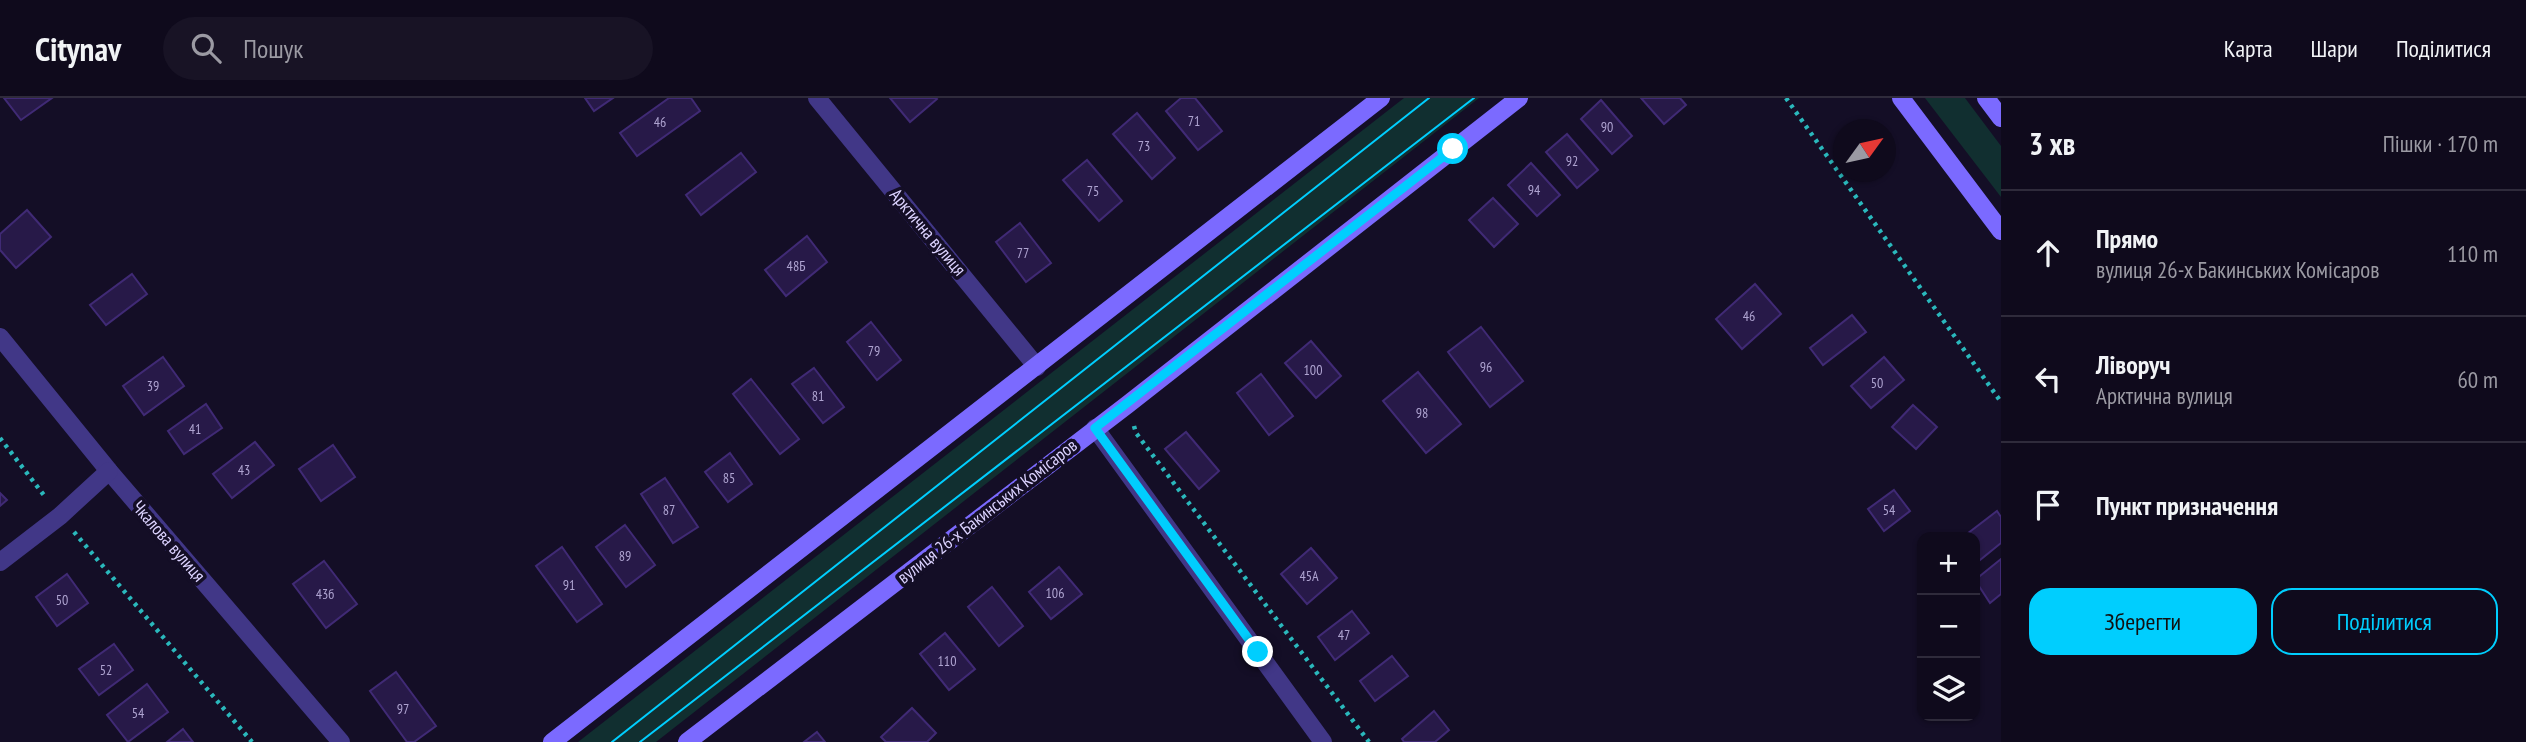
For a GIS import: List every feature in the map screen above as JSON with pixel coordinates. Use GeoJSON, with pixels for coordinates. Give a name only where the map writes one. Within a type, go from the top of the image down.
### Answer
{"type":"FeatureCollection","features":[{"type":"Feature","properties":{"kind":"street","name":"Арктична вулиця"},"geometry":{"type":"LineString","coordinates":[[817,98],[1037,367]]}},
{"type":"Feature","properties":{"kind":"street"},"geometry":{"type":"LineString","coordinates":[[552,742],[1381,98]]}},
{"type":"Feature","properties":{"kind":"street","name":"вулиця 26-х Бакинських Комісаров"},"geometry":{"type":"LineString","coordinates":[[687,742],[1127,405],[1518,98]]}},
{"type":"Feature","properties":{"kind":"street"},"geometry":{"type":"LineString","coordinates":[[1901,98],[2001,231]]}},
{"type":"Feature","properties":{"kind":"street"},"geometry":{"type":"LineString","coordinates":[[1986,98],[2001,118]]}},
{"type":"Feature","properties":{"kind":"street","name":"Чкалова вулиця"},"geometry":{"type":"LineString","coordinates":[[0,337],[109,471],[341,742]]}},
{"type":"Feature","properties":{"kind":"street"},"geometry":{"type":"LineString","coordinates":[[1095,428],[1323,742]]}},
{"type":"Feature","properties":{"kind":"street"},"geometry":{"type":"LineString","coordinates":[[0,562],[60,516],[109,471]]}},
{"type":"Feature","properties":{"kind":"path"},"geometry":{"type":"LineString","coordinates":[[1786,98],[2001,402]]}},
{"type":"Feature","properties":{"kind":"path"},"geometry":{"type":"LineString","coordinates":[[1127,405],[1136,433],[1369,742]]}},
{"type":"Feature","properties":{"kind":"path"},"geometry":{"type":"LineString","coordinates":[[0,438],[60,516],[252,742]]}},
{"type":"Feature","properties":{"kind":"green space"},"geometry":{"type":"Polygon","coordinates":[[[1404,98],[1479,98],[656,742],[578,742],[1404,98]]]}},
{"type":"Feature","properties":{"kind":"green space"},"geometry":{"type":"Polygon","coordinates":[[[1925,98],[1965,98],[2001,146],[2001,197],[1925,98]]]}},
{"type":"Feature","properties":{"kind":"building"},"geometry":{"type":"Polygon","coordinates":[[[4,98],[52,98],[21,120],[4,98]]]}},
{"type":"Feature","properties":{"kind":"building"},"geometry":{"type":"Polygon","coordinates":[[[585,98],[613,98],[594,111],[585,98]]]}},
{"type":"Feature","properties":{"kind":"building"},"geometry":{"type":"Polygon","coordinates":[[[669,98],[691,98],[700,111],[637,156],[620,133],[669,98]]]}},
{"type":"Feature","properties":{"kind":"building"},"geometry":{"type":"Polygon","coordinates":[[[890,98],[936,98],[937,99],[910,122],[890,98]]]}},
{"type":"Feature","properties":{"kind":"building"},"geometry":{"type":"Polygon","coordinates":[[[1181,98],[1195,98],[1222,131],[1198,150],[1166,111],[1181,98]]]}},
{"type":"Feature","properties":{"kind":"building"},"geometry":{"type":"Polygon","coordinates":[[[1641,98],[1680,98],[1686,105],[1664,124],[1641,98]]]}},
{"type":"Feature","properties":{"kind":"building"},"geometry":{"type":"Polygon","coordinates":[[[1601,100],[1632,136],[1612,154],[1581,119],[1601,100]]]}},
{"type":"Feature","properties":{"kind":"building"},"geometry":{"type":"Polygon","coordinates":[[[1137,113],[1175,158],[1152,179],[1113,134],[1137,113]]]}},
{"type":"Feature","properties":{"kind":"building"},"geometry":{"type":"Polygon","coordinates":[[[1567,134],[1598,170],[1577,188],[1546,152],[1567,134]]]}},
{"type":"Feature","properties":{"kind":"building"},"geometry":{"type":"Polygon","coordinates":[[[741,153],[756,172],[701,215],[686,195],[741,153]]]}},
{"type":"Feature","properties":{"kind":"building"},"geometry":{"type":"Polygon","coordinates":[[[1087,160],[1122,201],[1099,221],[1063,180],[1087,160]]]}},
{"type":"Feature","properties":{"kind":"building"},"geometry":{"type":"Polygon","coordinates":[[[1531,163],[1560,195],[1537,216],[1508,185],[1531,163]]]}},
{"type":"Feature","properties":{"kind":"building"},"geometry":{"type":"Polygon","coordinates":[[[1493,198],[1518,224],[1494,247],[1469,220],[1493,198]]]}},
{"type":"Feature","properties":{"kind":"building"},"geometry":{"type":"Polygon","coordinates":[[[27,210],[51,237],[16,268],[0,250],[0,234],[27,210]]]}},
{"type":"Feature","properties":{"kind":"building"},"geometry":{"type":"Polygon","coordinates":[[[1020,223],[1051,263],[1026,282],[996,242],[1020,223]]]}},
{"type":"Feature","properties":{"kind":"building"},"geometry":{"type":"Polygon","coordinates":[[[807,236],[827,262],[786,296],[765,270],[807,236]]]}},
{"type":"Feature","properties":{"kind":"building"},"geometry":{"type":"Polygon","coordinates":[[[132,274],[147,294],[106,325],[90,305],[132,274]]]}},
{"type":"Feature","properties":{"kind":"building"},"geometry":{"type":"Polygon","coordinates":[[[1755,284],[1781,314],[1742,349],[1716,319],[1755,284]]]}},
{"type":"Feature","properties":{"kind":"building"},"geometry":{"type":"Polygon","coordinates":[[[1852,315],[1866,332],[1823,365],[1810,348],[1852,315]]]}},
{"type":"Feature","properties":{"kind":"building"},"geometry":{"type":"Polygon","coordinates":[[[871,322],[901,360],[877,380],[847,342],[871,322]]]}},
{"type":"Feature","properties":{"kind":"building"},"geometry":{"type":"Polygon","coordinates":[[[1481,327],[1523,381],[1490,407],[1448,352],[1481,327]]]}},
{"type":"Feature","properties":{"kind":"building"},"geometry":{"type":"Polygon","coordinates":[[[1311,341],[1341,376],[1316,398],[1285,363],[1311,341]]]}},
{"type":"Feature","properties":{"kind":"building"},"geometry":{"type":"Polygon","coordinates":[[[163,357],[184,386],[144,415],[123,386],[163,357]]]}},
{"type":"Feature","properties":{"kind":"building"},"geometry":{"type":"Polygon","coordinates":[[[1884,357],[1904,380],[1871,408],[1851,386],[1884,357]]]}},
{"type":"Feature","properties":{"kind":"building"},"geometry":{"type":"Polygon","coordinates":[[[814,368],[844,407],[823,423],[792,384],[814,368]]]}},
{"type":"Feature","properties":{"kind":"building"},"geometry":{"type":"Polygon","coordinates":[[[1418,372],[1461,424],[1426,453],[1383,401],[1418,372]]]}},
{"type":"Feature","properties":{"kind":"building"},"geometry":{"type":"Polygon","coordinates":[[[1261,374],[1293,416],[1269,435],[1237,393],[1261,374]]]}},
{"type":"Feature","properties":{"kind":"building"},"geometry":{"type":"Polygon","coordinates":[[[751,379],[799,439],[780,454],[733,394],[751,379]]]}},
{"type":"Feature","properties":{"kind":"building"},"geometry":{"type":"Polygon","coordinates":[[[206,404],[222,428],[184,454],[168,431],[206,404]]]}},
{"type":"Feature","properties":{"kind":"building"},"geometry":{"type":"Polygon","coordinates":[[[1913,405],[1937,427],[1916,449],[1892,427],[1913,405]]]}},
{"type":"Feature","properties":{"kind":"building"},"geometry":{"type":"Polygon","coordinates":[[[1186,432],[1219,471],[1199,489],[1165,449],[1186,432]]]}},
{"type":"Feature","properties":{"kind":"building"},"geometry":{"type":"Polygon","coordinates":[[[255,442],[274,465],[232,498],[213,474],[255,442]]]}},
{"type":"Feature","properties":{"kind":"building"},"geometry":{"type":"Polygon","coordinates":[[[333,445],[355,477],[321,501],[299,469],[333,445]]]}},
{"type":"Feature","properties":{"kind":"building"},"geometry":{"type":"Polygon","coordinates":[[[730,453],[752,484],[728,502],[705,472],[730,453]]]}},
{"type":"Feature","properties":{"kind":"building"},"geometry":{"type":"Polygon","coordinates":[[[665,478],[698,527],[673,543],[641,494],[665,478]]]}},
{"type":"Feature","properties":{"kind":"building"},"geometry":{"type":"Polygon","coordinates":[[[1894,490],[1910,511],[1884,531],[1868,509],[1894,490]]]}},
{"type":"Feature","properties":{"kind":"building"},"geometry":{"type":"Polygon","coordinates":[[[0,493],[7,500],[0,506],[0,493]]]}},
{"type":"Feature","properties":{"kind":"building"},"geometry":{"type":"Polygon","coordinates":[[[1997,511],[2001,517],[2001,543],[1980,560],[1980,532],[1970,532],[1997,511]]]}},
{"type":"Feature","properties":{"kind":"building"},"geometry":{"type":"Polygon","coordinates":[[[625,525],[655,565],[626,587],[596,547],[625,525]]]}},
{"type":"Feature","properties":{"kind":"building"},"geometry":{"type":"Polygon","coordinates":[[[562,547],[602,604],[577,622],[536,566],[562,547]]]}},
{"type":"Feature","properties":{"kind":"building"},"geometry":{"type":"Polygon","coordinates":[[[1311,548],[1337,578],[1307,604],[1281,574],[1311,548]]]}},
{"type":"Feature","properties":{"kind":"building"},"geometry":{"type":"Polygon","coordinates":[[[2001,559],[2001,594],[1990,603],[1980,588],[1980,576],[2001,559]]]}},
{"type":"Feature","properties":{"kind":"building"},"geometry":{"type":"Polygon","coordinates":[[[324,561],[357,604],[326,628],[293,584],[324,561]]]}},
{"type":"Feature","properties":{"kind":"building"},"geometry":{"type":"Polygon","coordinates":[[[1059,567],[1082,594],[1051,619],[1029,592],[1059,567]]]}},
{"type":"Feature","properties":{"kind":"building"},"geometry":{"type":"Polygon","coordinates":[[[67,574],[88,603],[57,626],[36,597],[67,574]]]}},
{"type":"Feature","properties":{"kind":"building"},"geometry":{"type":"Polygon","coordinates":[[[992,587],[1023,626],[999,646],[968,607],[992,587]]]}},
{"type":"Feature","properties":{"kind":"building"},"geometry":{"type":"Polygon","coordinates":[[[1352,611],[1369,633],[1335,660],[1318,637],[1352,611]]]}},
{"type":"Feature","properties":{"kind":"building"},"geometry":{"type":"Polygon","coordinates":[[[945,633],[975,669],[949,690],[920,654],[945,633]]]}},
{"type":"Feature","properties":{"kind":"building"},"geometry":{"type":"Polygon","coordinates":[[[114,644],[133,670],[99,695],[79,669],[114,644]]]}},
{"type":"Feature","properties":{"kind":"building"},"geometry":{"type":"Polygon","coordinates":[[[1392,656],[1408,676],[1375,701],[1360,681],[1392,656]]]}},
{"type":"Feature","properties":{"kind":"building"},"geometry":{"type":"Polygon","coordinates":[[[396,672],[436,726],[414,742],[407,742],[370,691],[396,672]]]}},
{"type":"Feature","properties":{"kind":"building"},"geometry":{"type":"Polygon","coordinates":[[[147,684],[168,712],[128,742],[107,715],[147,684]]]}},
{"type":"Feature","properties":{"kind":"building"},"geometry":{"type":"Polygon","coordinates":[[[912,708],[936,733],[927,742],[886,742],[881,737],[912,708]]]}},
{"type":"Feature","properties":{"kind":"building"},"geometry":{"type":"Polygon","coordinates":[[[1434,711],[1449,730],[1435,742],[1404,742],[1402,739],[1434,711]]]}},
{"type":"Feature","properties":{"kind":"building"},"geometry":{"type":"Polygon","coordinates":[[[183,729],[193,742],[167,742],[183,729]]]}},
{"type":"Feature","properties":{"kind":"building"},"geometry":{"type":"Polygon","coordinates":[[[817,732],[825,742],[804,742],[817,732]]]}},
{"type":"Feature","properties":{"kind":"tram line"},"geometry":{"type":"LineString","coordinates":[[612,742],[1429,98]]}},
{"type":"Feature","properties":{"kind":"tram line"},"geometry":{"type":"LineString","coordinates":[[640,742],[1474,98]]}},
{"type":"Feature","properties":{"kind":"route"},"geometry":{"type":"LineString","coordinates":[[1258,652],[1095,428],[1453,149]]}}]}
